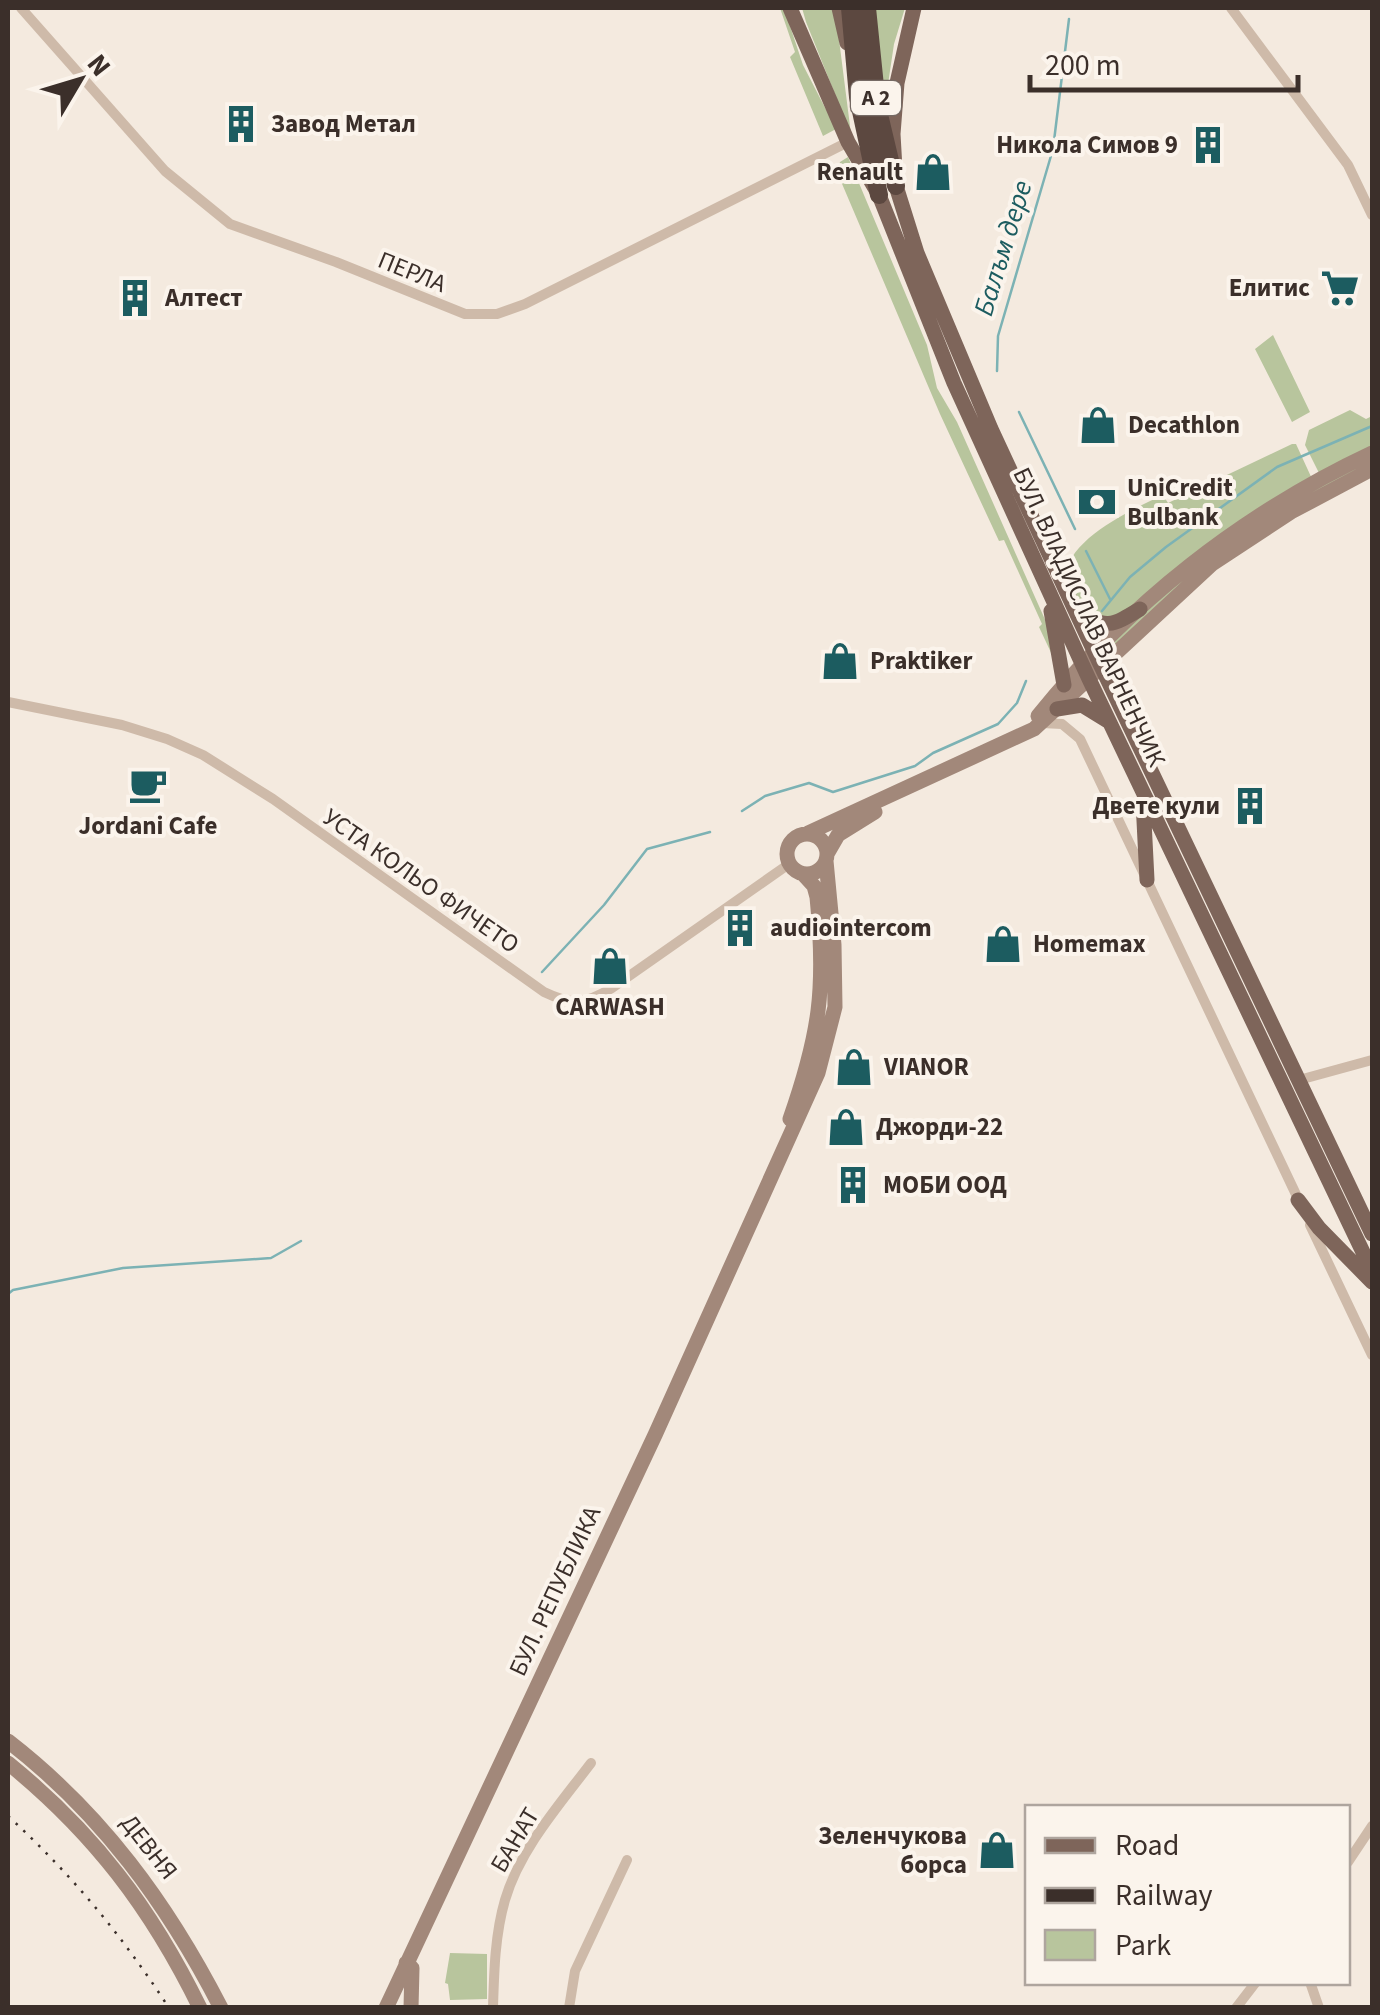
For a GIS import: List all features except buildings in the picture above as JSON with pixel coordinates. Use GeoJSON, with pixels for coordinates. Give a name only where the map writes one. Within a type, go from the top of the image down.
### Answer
{"type":"FeatureCollection","features":[{"type":"Feature","properties":{"kind":"highway","name":"A 2"},"geometry":{"type":"LineString","coordinates":[[850,8],[852,61],[864,132],[887,191]]}},
{"type":"Feature","properties":{"kind":"highway","name":"A 2"},"geometry":{"type":"LineString","coordinates":[[867,8],[887,191]]}},
{"type":"Feature","properties":{"kind":"main road","name":"БУЛ. ВЛАДИСЛАВ ВАРНЕНЧИК"},"geometry":{"type":"LineString","coordinates":[[790,8],[848,142],[887,191],[917,253],[948,330],[1076,609],[1110,722],[1372,1271]]}},
{"type":"Feature","properties":{"kind":"main road"},"geometry":{"type":"LineString","coordinates":[[839,8],[852,61]]}},
{"type":"Feature","properties":{"kind":"main road"},"geometry":{"type":"LineString","coordinates":[[887,191],[894,114],[908,30],[917,8]]}},
{"type":"Feature","properties":{"kind":"main road","name":"БУЛ. ВЛАДИСЛАВ ВАРНЕНЧИК"},"geometry":{"type":"LineString","coordinates":[[887,191],[954,383],[1044,578],[1092,666],[1372,1234]]}},
{"type":"Feature","properties":{"kind":"main road"},"geometry":{"type":"LineString","coordinates":[[1044,578],[1064,685]]}},
{"type":"Feature","properties":{"kind":"main road"},"geometry":{"type":"LineString","coordinates":[[1076,609],[1095,623],[1108,625],[1140,609]]}},
{"type":"Feature","properties":{"kind":"main road"},"geometry":{"type":"LineString","coordinates":[[1057,709],[1082,705],[1110,722]]}},
{"type":"Feature","properties":{"kind":"main road"},"geometry":{"type":"LineString","coordinates":[[1143,792],[1147,880]]}},
{"type":"Feature","properties":{"kind":"main road"},"geometry":{"type":"LineString","coordinates":[[1298,1200],[1319,1228],[1372,1282]]}},
{"type":"Feature","properties":{"kind":"street","name":"ПЕРЛА"},"geometry":{"type":"LineString","coordinates":[[21,8],[165,171],[217,216],[465,314],[497,314],[525,304],[848,142]]}},
{"type":"Feature","properties":{"kind":"street"},"geometry":{"type":"LineString","coordinates":[[1230,8],[1348,164],[1372,216]]}},
{"type":"Feature","properties":{"kind":"street"},"geometry":{"type":"LineString","coordinates":[[906,790],[838,835],[815,873],[804,874],[789,864],[786,852],[791,840],[906,790],[1042,723],[1140,609],[1196,559],[1254,517],[1321,477],[1372,453]]}},
{"type":"Feature","properties":{"kind":"street"},"geometry":{"type":"LineString","coordinates":[[1022,734],[1064,685],[1092,666],[1212,564],[1301,506],[1372,470]]}},
{"type":"Feature","properties":{"kind":"street","name":"УСТА КОЛЬО ФИЧЕТО"},"geometry":{"type":"LineString","coordinates":[[8,702],[122,725],[203,756],[273,799],[544,992],[567,1001],[589,1002],[612,988],[789,864]]}},
{"type":"Feature","properties":{"kind":"street"},"geometry":{"type":"LineString","coordinates":[[1042,723],[1062,724],[1080,739],[1372,1355]]}},
{"type":"Feature","properties":{"kind":"street"},"geometry":{"type":"LineString","coordinates":[[808,834],[822,840],[827,858]]}},
{"type":"Feature","properties":{"kind":"street","name":"БУЛ. РЕПУБЛИКА"},"geometry":{"type":"LineString","coordinates":[[386,2008],[806,1105],[832,1022],[835,968],[827,858]]}},
{"type":"Feature","properties":{"kind":"street","name":"БУЛ. РЕПУБЛИКА"},"geometry":{"type":"LineString","coordinates":[[764,1194],[803,1082],[820,1016],[822,953],[817,897],[804,874]]}},
{"type":"Feature","properties":{"kind":"street"},"geometry":{"type":"LineString","coordinates":[[1299,1080],[1372,1060]]}},
{"type":"Feature","properties":{"kind":"street","name":"ДЕВНЯ"},"geometry":{"type":"LineString","coordinates":[[8,1742],[72,1795],[120,1848],[162,1905],[221,2008]]}},
{"type":"Feature","properties":{"kind":"street","name":"БАНАТ"},"geometry":{"type":"LineString","coordinates":[[493,2008],[499,1925],[515,1873],[591,1762]]}},
{"type":"Feature","properties":{"kind":"street","name":"ДЕВНЯ"},"geometry":{"type":"LineString","coordinates":[[8,1763],[59,1806],[112,1863],[146,1911],[200,2008]]}},
{"type":"Feature","properties":{"kind":"street"},"geometry":{"type":"LineString","coordinates":[[1350,1859],[1372,1826]]}},
{"type":"Feature","properties":{"kind":"street"},"geometry":{"type":"LineString","coordinates":[[569,2008],[575,1971],[627,1860]]}},
{"type":"Feature","properties":{"kind":"street"},"geometry":{"type":"LineString","coordinates":[[406,1963],[412,1968],[411,2008]]}},
{"type":"Feature","properties":{"kind":"street"},"geometry":{"type":"LineString","coordinates":[[1236,2008],[1254,1985]]}},
{"type":"Feature","properties":{"kind":"green space"},"geometry":{"type":"Polygon","coordinates":[[[780,8],[784,8],[803,65],[836,129],[823,136],[790,57],[795,52],[780,8]]]}},
{"type":"Feature","properties":{"kind":"green space"},"geometry":{"type":"Polygon","coordinates":[[[802,8],[835,8],[851,134],[806,22],[802,8]]]}},
{"type":"Feature","properties":{"kind":"green space"},"geometry":{"type":"Polygon","coordinates":[[[875,8],[905,8],[894,44],[884,111],[875,8]]]}},
{"type":"Feature","properties":{"kind":"green space"},"geometry":{"type":"Polygon","coordinates":[[[848,157],[927,345],[937,388],[957,422],[1051,633],[1054,659],[1004,540],[999,541],[940,414],[837,172],[840,162],[848,157]]]}},
{"type":"Feature","properties":{"kind":"green space"},"geometry":{"type":"Polygon","coordinates":[[[1273,335],[1310,412],[1292,422],[1255,349],[1273,335]]]}},
{"type":"Feature","properties":{"kind":"green space"},"geometry":{"type":"Polygon","coordinates":[[[1350,410],[1366,419],[1372,416],[1372,469],[1212,563],[1117,650],[1109,640],[1136,614],[1095,623],[1071,597],[1066,576],[1070,560],[1096,532],[1163,495],[1168,503],[1292,444],[1296,444],[1313,481],[1321,477],[1305,445],[1309,430],[1350,410]]]}},
{"type":"Feature","properties":{"kind":"green space"},"geometry":{"type":"Polygon","coordinates":[[[450,1953],[487,1954],[487,1999],[450,2000],[445,1983],[450,1953]]]}},
{"type":"Feature","properties":{"kind":"waterway","name":"Балъм дере"},"geometry":{"type":"LineString","coordinates":[[997,371],[998,336],[1053,149],[1069,19]]}},
{"type":"Feature","properties":{"kind":"waterway","name":"Балъм дере"},"geometry":{"type":"LineString","coordinates":[[1019,412],[1075,529]]}},
{"type":"Feature","properties":{"kind":"waterway"},"geometry":{"type":"LineString","coordinates":[[1102,611],[1130,577],[1166,547],[1277,467],[1372,426]]}},
{"type":"Feature","properties":{"kind":"waterway","name":"Балъм дере"},"geometry":{"type":"LineString","coordinates":[[1086,551],[1110,599]]}},
{"type":"Feature","properties":{"kind":"waterway"},"geometry":{"type":"LineString","coordinates":[[742,811],[765,796],[809,783],[833,792],[915,766],[933,753],[998,724],[1017,703],[1026,681]]}},
{"type":"Feature","properties":{"kind":"waterway"},"geometry":{"type":"LineString","coordinates":[[542,972],[604,905],[647,849],[710,832]]}},
{"type":"Feature","properties":{"kind":"waterway"},"geometry":{"type":"LineString","coordinates":[[8,1294],[123,1268],[271,1258],[301,1241]]}},
{"type":"Feature","properties":{"kind":"railway"},"geometry":{"type":"LineString","coordinates":[[8,1816],[94,1906],[169,2008]]}},
{"type":"Feature","properties":{"kind":"place","name":"Завод Метал"},"geometry":{"type":"Point","coordinates":[241,124]}},
{"type":"Feature","properties":{"kind":"place","name":"Никола Симов 9"},"geometry":{"type":"Point","coordinates":[1208,145]}},
{"type":"Feature","properties":{"kind":"place","name":"Renault"},"geometry":{"type":"Point","coordinates":[933,172]}},
{"type":"Feature","properties":{"kind":"place","name":"Елитис"},"geometry":{"type":"Point","coordinates":[1340,288]}},
{"type":"Feature","properties":{"kind":"place","name":"Алтест"},"geometry":{"type":"Point","coordinates":[135,298]}},
{"type":"Feature","properties":{"kind":"place","name":"Decathlon"},"geometry":{"type":"Point","coordinates":[1098,425]}},
{"type":"Feature","properties":{"kind":"place","name":"UniCredit Bulbank"},"geometry":{"type":"Point","coordinates":[1097,502]}},
{"type":"Feature","properties":{"kind":"place","name":"Praktiker"},"geometry":{"type":"Point","coordinates":[840,661]}},
{"type":"Feature","properties":{"kind":"place","name":"Jordani Cafe"},"geometry":{"type":"Point","coordinates":[148,785]}},
{"type":"Feature","properties":{"kind":"place","name":"Двете кули"},"geometry":{"type":"Point","coordinates":[1250,806]}},
{"type":"Feature","properties":{"kind":"place","name":"audiointercom"},"geometry":{"type":"Point","coordinates":[740,928]}},
{"type":"Feature","properties":{"kind":"place","name":"Homemax"},"geometry":{"type":"Point","coordinates":[1003,944]}},
{"type":"Feature","properties":{"kind":"place","name":"CARWASH"},"geometry":{"type":"Point","coordinates":[610,966]}},
{"type":"Feature","properties":{"kind":"place","name":"VIANOR"},"geometry":{"type":"Point","coordinates":[854,1067]}},
{"type":"Feature","properties":{"kind":"place","name":"Джорди-22"},"geometry":{"type":"Point","coordinates":[846,1127]}},
{"type":"Feature","properties":{"kind":"place","name":"МОБИ ООД"},"geometry":{"type":"Point","coordinates":[853,1185]}},
{"type":"Feature","properties":{"kind":"place","name":"Зеленчукова борса"},"geometry":{"type":"Point","coordinates":[997,1850]}}]}
